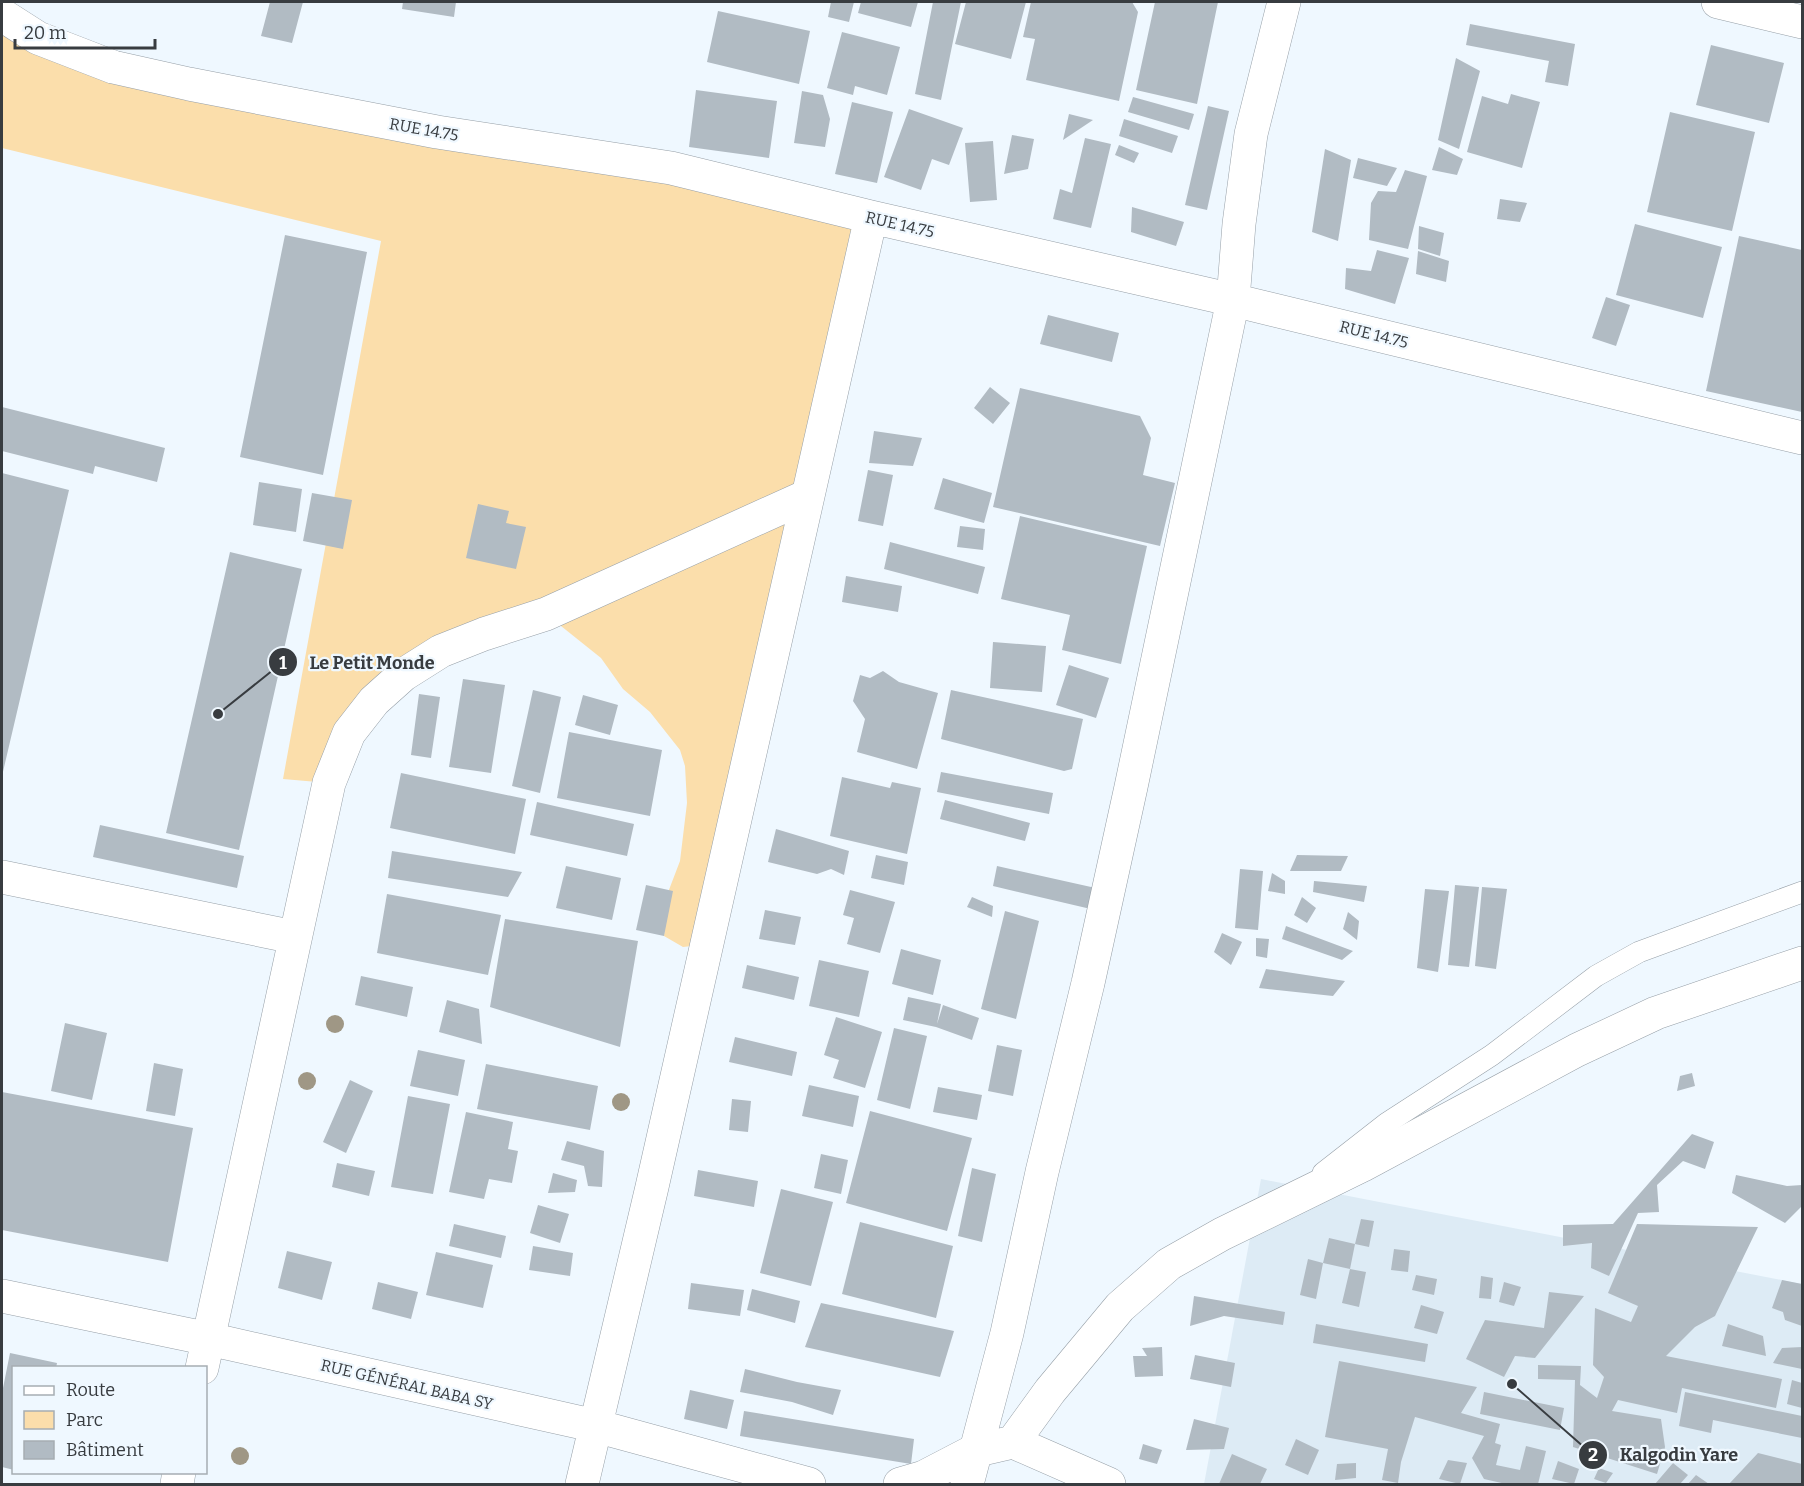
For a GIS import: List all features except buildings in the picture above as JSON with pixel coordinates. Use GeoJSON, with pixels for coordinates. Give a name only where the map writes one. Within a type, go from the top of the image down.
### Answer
{"type":"FeatureCollection","features":[{"type":"Feature","properties":{"kind":"street"},"geometry":{"type":"LineString","coordinates":[[967,1485],[1006,1334],[1129,798],[1233,300],[1239,224],[1251,134],[1284,2]]}},
{"type":"Feature","properties":{"kind":"street"},"geometry":{"type":"LineString","coordinates":[[1718,2],[1803,22]]}},
{"type":"Feature","properties":{"kind":"street","name":"RUE 14.75"},"geometry":{"type":"LineString","coordinates":[[2,15],[38,38],[113,66],[178,82],[437,132],[671,168],[871,217],[1233,300],[1803,438]]}},
{"type":"Feature","properties":{"kind":"street"},"geometry":{"type":"LineString","coordinates":[[582,1485],[871,217]]}},
{"type":"Feature","properties":{"kind":"street"},"geometry":{"type":"LineString","coordinates":[[206,1353],[328,783],[349,733],[374,701],[403,675],[441,651],[546,614],[807,496]]}},
{"type":"Feature","properties":{"kind":"street"},"geometry":{"type":"LineString","coordinates":[[2,877],[294,937]]}},
{"type":"Feature","properties":{"kind":"street"},"geometry":{"type":"LineString","coordinates":[[1014,1442],[1072,1363],[1120,1307],[1169,1264],[1222,1234],[1363,1165],[1577,1050],[1656,1013],[1803,963]]}},
{"type":"Feature","properties":{"kind":"street","name":"RUE GÉNÉRAL BABA SY"},"geometry":{"type":"LineString","coordinates":[[2,1296],[206,1353],[596,1426],[809,1485]]}},
{"type":"Feature","properties":{"kind":"street"},"geometry":{"type":"LineString","coordinates":[[900,1485],[924,1477],[974,1451],[1014,1442],[1109,1485]]}},
{"type":"Feature","properties":{"kind":"lane"},"geometry":{"type":"LineString","coordinates":[[1277,1208],[1387,1123],[1492,1055],[1596,976],[1639,952],[1803,892]]}},
{"type":"Feature","properties":{"kind":"shaded area"},"geometry":{"type":"Polygon","coordinates":[[[1261,1179],[1802,1284],[1802,1484],[1204,1484],[1261,1179]]]}},
{"type":"Feature","properties":{"kind":"green space"},"geometry":{"type":"Polygon","coordinates":[[[2,30],[864,216],[700,945],[683,947],[664,936],[667,895],[680,861],[687,803],[685,766],[680,750],[650,712],[623,689],[601,658],[541,610],[423,657],[329,783],[283,779],[381,241],[2,148],[2,30]]]}},
{"type":"Feature","properties":{"kind":"place","name":"Le Petit Monde"},"geometry":{"type":"Point","coordinates":[218,714]}},
{"type":"Feature","properties":{"kind":"place","name":"Kalgodin Yare"},"geometry":{"type":"Point","coordinates":[1512,1384]}}]}
